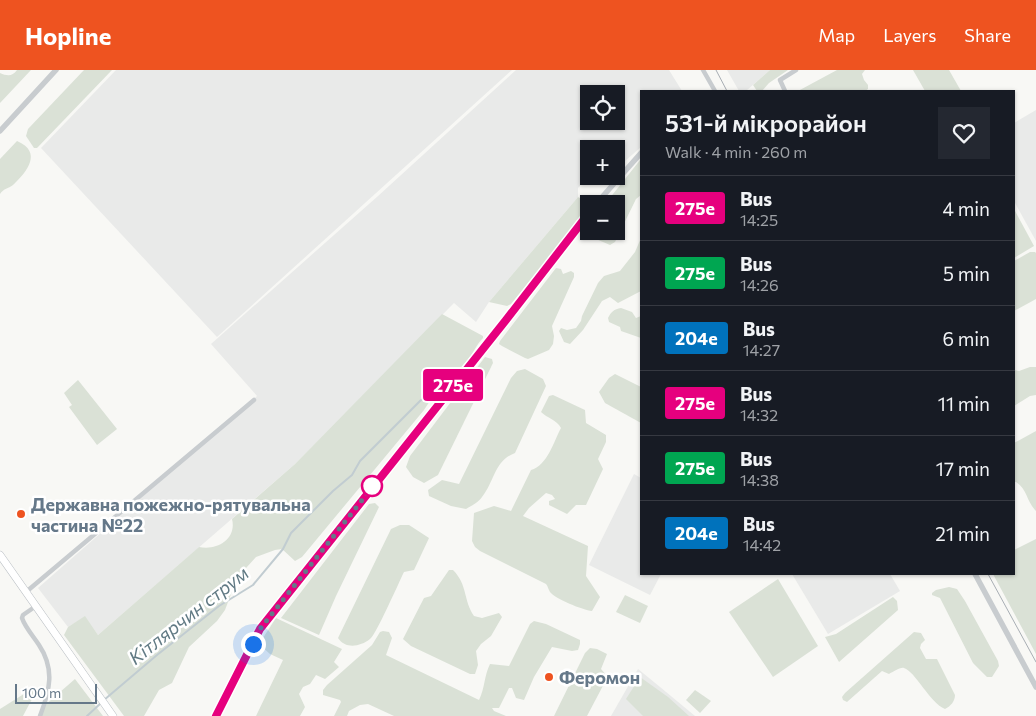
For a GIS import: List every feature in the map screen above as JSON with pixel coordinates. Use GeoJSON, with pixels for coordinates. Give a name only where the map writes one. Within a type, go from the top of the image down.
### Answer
{"type":"FeatureCollection","features":[{"type":"Feature","properties":{"kind":"main road"},"geometry":{"type":"LineString","coordinates":[[0,555],[113,716]]}},
{"type":"Feature","properties":{"kind":"street"},"geometry":{"type":"LineString","coordinates":[[0,131],[56,70]]}},
{"type":"Feature","properties":{"kind":"street"},"geometry":{"type":"LineString","coordinates":[[703,70],[714,90]]}},
{"type":"Feature","properties":{"kind":"street"},"geometry":{"type":"LineString","coordinates":[[785,90],[780,80],[796,70]]}},
{"type":"Feature","properties":{"kind":"street"},"geometry":{"type":"LineString","coordinates":[[604,195],[640,154]]}},
{"type":"Feature","properties":{"kind":"street"},"geometry":{"type":"LineString","coordinates":[[216,716],[260,629],[506,320],[580,224]]}},
{"type":"Feature","properties":{"kind":"street"},"geometry":{"type":"LineString","coordinates":[[26,592],[254,400]]}},
{"type":"Feature","properties":{"kind":"street"},"geometry":{"type":"LineString","coordinates":[[976,575],[1036,686]]}},
{"type":"Feature","properties":{"kind":"street"},"geometry":{"type":"LineString","coordinates":[[36,606],[23,615],[22,618],[45,655],[50,669],[48,696],[40,716]]}},
{"type":"Feature","properties":{"kind":"shaded area"},"geometry":{"type":"Polygon","coordinates":[[[17,70],[31,70],[0,103],[0,73],[9,75],[17,70]]]}},
{"type":"Feature","properties":{"kind":"shaded area"},"geometry":{"type":"Polygon","coordinates":[[[84,70],[112,70],[37,148],[34,148],[26,136],[28,129],[84,70]]]}},
{"type":"Feature","properties":{"kind":"shaded area"},"geometry":{"type":"Polygon","coordinates":[[[116,70],[512,70],[217,337],[41,148],[116,70]]]}},
{"type":"Feature","properties":{"kind":"shaded area"},"geometry":{"type":"Polygon","coordinates":[[[516,70],[669,70],[681,90],[640,90],[640,148],[625,161],[625,140],[580,140],[581,185],[578,188],[578,197],[489,302],[476,322],[454,303],[295,464],[98,635],[85,617],[68,627],[38,588],[257,396],[211,344],[378,196],[516,70]]]}},
{"type":"Feature","properties":{"kind":"shaded area"},"geometry":{"type":"Polygon","coordinates":[[[727,70],[770,70],[747,90],[738,90],[727,70]]]}},
{"type":"Feature","properties":{"kind":"shaded area"},"geometry":{"type":"Polygon","coordinates":[[[770,70],[788,70],[769,83],[763,90],[756,90],[753,85],[770,70]]]}},
{"type":"Feature","properties":{"kind":"shaded area"},"geometry":{"type":"Polygon","coordinates":[[[837,70],[865,70],[862,74],[868,85],[866,90],[800,90],[837,70]]]}},
{"type":"Feature","properties":{"kind":"shaded area"},"geometry":{"type":"Polygon","coordinates":[[[913,70],[949,70],[960,90],[924,90],[913,70]]]}},
{"type":"Feature","properties":{"kind":"shaded area"},"geometry":{"type":"Polygon","coordinates":[[[1036,110],[1036,241],[1015,203],[1015,122],[1036,110]]]}},
{"type":"Feature","properties":{"kind":"shaded area"},"geometry":{"type":"Polygon","coordinates":[[[17,141],[29,151],[31,156],[30,162],[18,180],[0,194],[0,159],[17,141]]]}},
{"type":"Feature","properties":{"kind":"shaded area"},"geometry":{"type":"Polygon","coordinates":[[[640,160],[640,196],[636,199],[625,222],[625,195],[612,195],[620,185],[625,185],[625,179],[640,160]]]}},
{"type":"Feature","properties":{"kind":"shaded area"},"geometry":{"type":"Polygon","coordinates":[[[578,197],[580,198],[580,219],[511,304],[507,306],[489,302],[578,197]]]}},
{"type":"Feature","properties":{"kind":"shaded area"},"geometry":{"type":"Polygon","coordinates":[[[1015,211],[1034,246],[1015,257],[1015,211]]]}},
{"type":"Feature","properties":{"kind":"shaded area"},"geometry":{"type":"Polygon","coordinates":[[[598,240],[616,240],[610,245],[598,240]]]}},
{"type":"Feature","properties":{"kind":"shaded area"},"geometry":{"type":"Polygon","coordinates":[[[640,240],[640,292],[618,303],[610,297],[602,301],[583,330],[570,344],[564,342],[559,331],[561,328],[567,330],[576,328],[598,283],[604,276],[620,271],[635,252],[640,240]]]}},
{"type":"Feature","properties":{"kind":"shaded area"},"geometry":{"type":"Polygon","coordinates":[[[1030,252],[1036,253],[1036,299],[1015,310],[1015,260],[1030,252]]]}},
{"type":"Feature","properties":{"kind":"shaded area"},"geometry":{"type":"Polygon","coordinates":[[[556,268],[561,269],[563,274],[571,271],[574,273],[574,277],[552,326],[553,344],[549,350],[528,359],[499,344],[556,268]]]}},
{"type":"Feature","properties":{"kind":"shaded area"},"geometry":{"type":"Polygon","coordinates":[[[621,308],[632,312],[636,318],[640,316],[640,338],[621,331],[620,327],[609,322],[608,318],[616,309],[621,308]]]}},
{"type":"Feature","properties":{"kind":"shaded area"},"geometry":{"type":"Polygon","coordinates":[[[442,314],[483,336],[467,361],[444,384],[302,557],[295,561],[282,549],[256,557],[237,578],[225,610],[217,621],[189,647],[172,683],[159,690],[144,716],[124,716],[64,635],[68,627],[85,616],[98,635],[199,547],[206,548],[219,545],[229,538],[233,526],[232,519],[295,464],[442,314]]]}},
{"type":"Feature","properties":{"kind":"shaded area"},"geometry":{"type":"Polygon","coordinates":[[[485,357],[492,359],[493,363],[438,475],[424,483],[413,477],[406,467],[410,456],[485,357]]]}},
{"type":"Feature","properties":{"kind":"shaded area"},"geometry":{"type":"Polygon","coordinates":[[[1036,367],[1036,395],[1030,396],[1015,405],[1015,370],[1036,367]]]}},
{"type":"Feature","properties":{"kind":"shaded area"},"geometry":{"type":"Polygon","coordinates":[[[525,369],[543,379],[546,386],[515,453],[499,466],[481,499],[466,509],[451,506],[429,496],[428,490],[442,480],[459,484],[511,378],[517,371],[525,369]]]}},
{"type":"Feature","properties":{"kind":"shaded area"},"geometry":{"type":"Polygon","coordinates":[[[615,374],[640,386],[640,422],[605,403],[599,392],[609,378],[615,374]]]}},
{"type":"Feature","properties":{"kind":"shaded area"},"geometry":{"type":"Polygon","coordinates":[[[78,380],[117,429],[97,445],[69,407],[72,405],[64,393],[78,380]]]}},
{"type":"Feature","properties":{"kind":"shaded area"},"geometry":{"type":"Polygon","coordinates":[[[553,395],[585,410],[586,423],[606,435],[606,442],[598,459],[603,469],[586,505],[576,505],[567,514],[549,505],[549,501],[555,499],[552,495],[546,493],[523,516],[588,546],[586,576],[600,597],[592,611],[557,598],[550,592],[546,584],[480,551],[472,541],[474,513],[494,506],[511,511],[531,470],[537,468],[546,458],[561,428],[541,412],[549,396],[553,395]]]}},
{"type":"Feature","properties":{"kind":"shaded area"},"geometry":{"type":"Polygon","coordinates":[[[1036,431],[1036,511],[1023,488],[1015,482],[1015,442],[1036,431]]]}},
{"type":"Feature","properties":{"kind":"shaded area"},"geometry":{"type":"Polygon","coordinates":[[[634,474],[640,477],[640,575],[660,575],[650,595],[589,565],[634,474]]]}},
{"type":"Feature","properties":{"kind":"shaded area"},"geometry":{"type":"Polygon","coordinates":[[[375,503],[379,507],[319,635],[281,618],[369,504],[375,503]]]}},
{"type":"Feature","properties":{"kind":"shaded area"},"geometry":{"type":"Polygon","coordinates":[[[400,525],[409,525],[429,538],[414,570],[404,572],[382,619],[370,639],[353,646],[345,644],[338,638],[391,529],[400,525]]]}},
{"type":"Feature","properties":{"kind":"shaded area"},"geometry":{"type":"Polygon","coordinates":[[[1036,539],[1036,654],[994,575],[1015,575],[1015,550],[1036,539]]]}},
{"type":"Feature","properties":{"kind":"shaded area"},"geometry":{"type":"Polygon","coordinates":[[[449,570],[453,570],[461,581],[474,616],[482,618],[499,613],[502,617],[491,636],[476,651],[478,665],[475,674],[470,674],[411,646],[403,639],[424,598],[431,596],[449,570]]]}},
{"type":"Feature","properties":{"kind":"shaded area"},"geometry":{"type":"Polygon","coordinates":[[[793,575],[891,575],[900,591],[828,634],[793,575]]]}},
{"type":"Feature","properties":{"kind":"shaded area"},"geometry":{"type":"Polygon","coordinates":[[[778,579],[818,646],[773,677],[729,612],[778,579]]]}},
{"type":"Feature","properties":{"kind":"shaded area"},"geometry":{"type":"Polygon","coordinates":[[[949,587],[957,589],[965,601],[998,661],[999,666],[992,677],[987,677],[973,663],[940,598],[932,595],[936,590],[949,587]]]}},
{"type":"Feature","properties":{"kind":"shaded area"},"geometry":{"type":"Polygon","coordinates":[[[625,595],[648,606],[640,623],[616,612],[625,595]]]}},
{"type":"Feature","properties":{"kind":"shaded area"},"geometry":{"type":"Polygon","coordinates":[[[893,597],[897,601],[898,610],[839,662],[825,637],[836,634],[893,597]]]}},
{"type":"Feature","properties":{"kind":"shaded area"},"geometry":{"type":"Polygon","coordinates":[[[276,618],[342,649],[334,662],[339,667],[325,679],[316,675],[310,684],[303,687],[299,694],[305,707],[300,716],[256,716],[283,660],[270,654],[259,644],[276,618]]]}},
{"type":"Feature","properties":{"kind":"shaded area"},"geometry":{"type":"Polygon","coordinates":[[[534,621],[546,624],[580,640],[580,644],[578,650],[572,651],[552,647],[534,677],[524,700],[516,698],[512,688],[509,688],[499,708],[492,708],[494,711],[506,716],[394,716],[368,704],[360,705],[349,711],[347,716],[334,716],[341,702],[340,700],[323,695],[323,690],[327,685],[372,645],[380,632],[383,631],[389,632],[392,638],[386,655],[479,700],[490,664],[509,666],[530,624],[534,621]]]}},
{"type":"Feature","properties":{"kind":"shaded area"},"geometry":{"type":"Polygon","coordinates":[[[914,632],[921,633],[925,640],[920,648],[926,659],[937,659],[955,695],[951,705],[945,709],[939,706],[913,675],[904,668],[889,674],[882,671],[847,702],[843,700],[842,697],[845,693],[914,632]]]}},
{"type":"Feature","properties":{"kind":"shaded area"},"geometry":{"type":"Polygon","coordinates":[[[590,648],[607,654],[601,669],[607,676],[587,716],[554,716],[585,653],[590,648]]]}},
{"type":"Feature","properties":{"kind":"shaded area"},"geometry":{"type":"Polygon","coordinates":[[[638,669],[660,687],[695,716],[611,716],[638,669]]]}},
{"type":"Feature","properties":{"kind":"shaded area"},"geometry":{"type":"Polygon","coordinates":[[[640,677],[668,697],[689,716],[643,716],[626,699],[640,677]]]}},
{"type":"Feature","properties":{"kind":"shaded area"},"geometry":{"type":"Polygon","coordinates":[[[75,679],[103,716],[40,716],[44,706],[75,679]]]}},
{"type":"Feature","properties":{"kind":"shaded area"},"geometry":{"type":"Polygon","coordinates":[[[34,689],[32,699],[23,716],[0,716],[0,709],[34,689]]]}},
{"type":"Feature","properties":{"kind":"shaded area"},"geometry":{"type":"Polygon","coordinates":[[[695,690],[711,701],[700,713],[686,700],[695,690]]]}},
{"type":"Feature","properties":{"kind":"waterway","name":"Кітлярчин струм"},"geometry":{"type":"LineString","coordinates":[[104,700],[219,606],[253,585],[283,549],[291,533],[352,475],[360,461],[421,400]]}},
{"type":"Feature","properties":{"kind":"waterway","name":"Кітлярчин струм"},"geometry":{"type":"LineString","coordinates":[[87,716],[101,703]]}},
{"type":"Feature","properties":{"kind":"tram line"},"geometry":{"type":"LineString","coordinates":[[716,70],[726,90]]}},
{"type":"Feature","properties":{"kind":"tram line"},"geometry":{"type":"LineString","coordinates":[[989,575],[1036,662]]}},
{"type":"Feature","properties":{"kind":"bus line","name":"275е"},"geometry":{"type":"LineString","coordinates":[[216,716],[260,629],[506,320],[580,224]]}},
{"type":"Feature","properties":{"kind":"place","name":"Державна пожежно-рятувальна частина №22"},"geometry":{"type":"Point","coordinates":[21,514]}},
{"type":"Feature","properties":{"kind":"place","name":"Феромон"},"geometry":{"type":"Point","coordinates":[549,677]}},
{"type":"Feature","properties":{"kind":"route"},"geometry":{"type":"LineString","coordinates":[[253,644],[260,629],[378,480],[372,486]]}}]}
